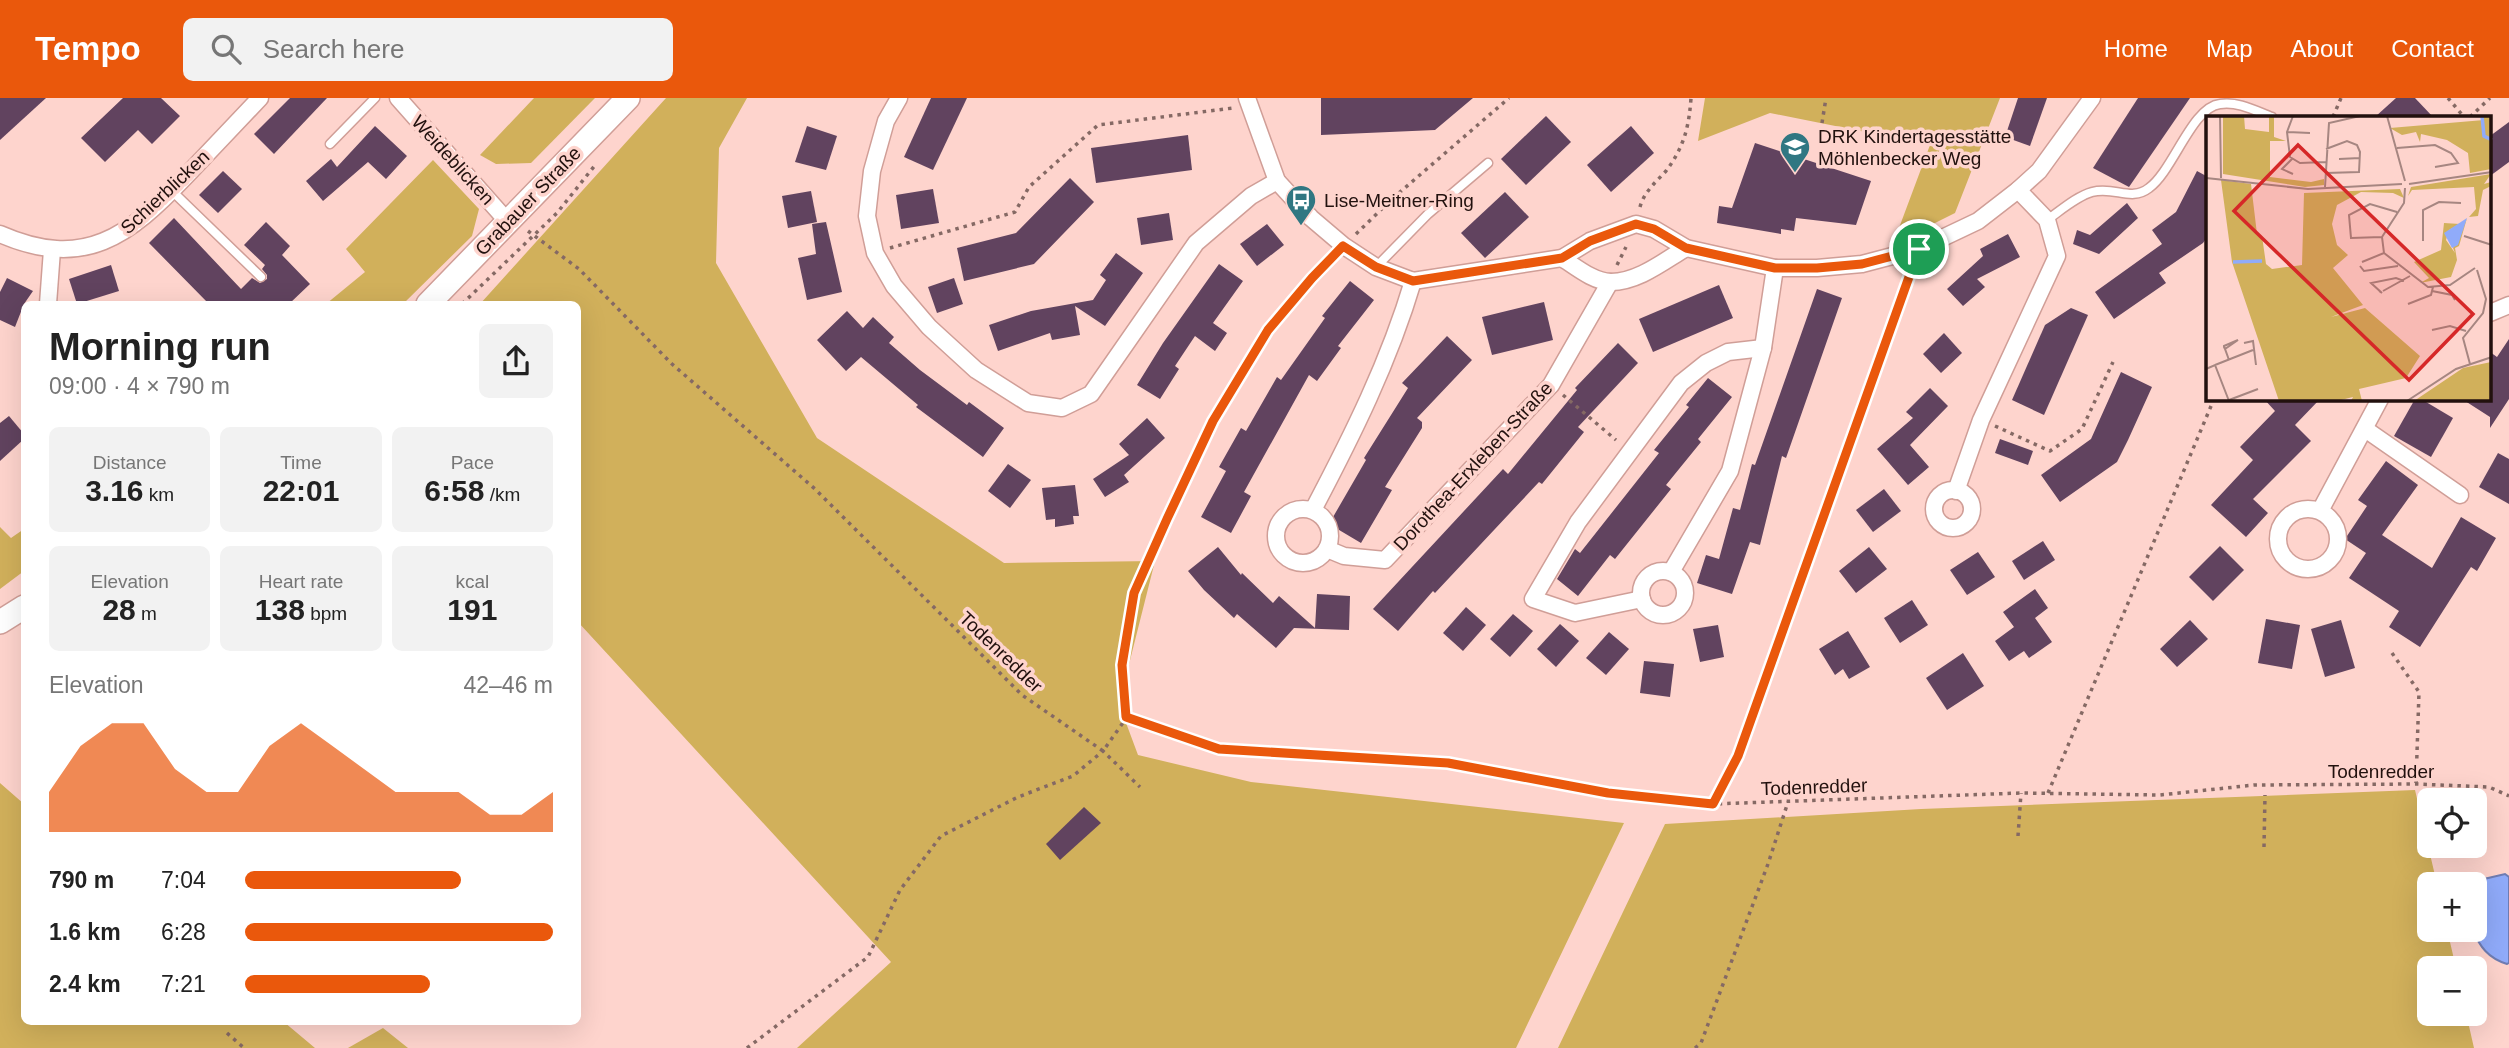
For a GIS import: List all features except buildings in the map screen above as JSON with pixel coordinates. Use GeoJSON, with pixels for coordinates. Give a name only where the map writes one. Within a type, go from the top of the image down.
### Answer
{"type":"FeatureCollection","features":[{"type":"Feature","properties":{"kind":"main road","name":"Grabauer Straße"},"geometry":{"type":"LineString","coordinates":[[431,301],[628,98]]}},
{"type":"Feature","properties":{"kind":"main road"},"geometry":{"type":"LineString","coordinates":[[0,622],[21,609]]}},
{"type":"Feature","properties":{"kind":"street","name":"Schierblicken"},"geometry":{"type":"LineString","coordinates":[[0,234],[26,246],[52,250],[100,244],[119,235],[138,222],[172,191],[260,98]]}},
{"type":"Feature","properties":{"kind":"street"},"geometry":{"type":"LineString","coordinates":[[899,98],[886,121],[872,171],[867,216],[875,253],[894,286],[929,327],[976,370],[1028,403],[1062,408],[1091,394],[1196,243],[1251,196],[1277,181]]}},
{"type":"Feature","properties":{"kind":"street"},"geometry":{"type":"LineString","coordinates":[[1248,102],[1277,181],[1311,218],[1343,246],[1376,267],[1413,281],[1562,258],[1590,241],[1636,224],[1654,229],[1686,248],[1775,268],[1862,264],[1919,249],[1978,221],[2018,190],[2039,171],[2092,98]]}},
{"type":"Feature","properties":{"kind":"street","name":"Weideblicken"},"geometry":{"type":"LineString","coordinates":[[403,100],[509,222]]}},
{"type":"Feature","properties":{"kind":"street"},"geometry":{"type":"LineString","coordinates":[[1956,491],[1981,419],[2057,256],[2047,220],[2018,190]]}},
{"type":"Feature","properties":{"kind":"street"},"geometry":{"type":"LineString","coordinates":[[1562,258],[1588,274],[1610,282],[1628,279],[1650,270],[1686,248]]}},
{"type":"Feature","properties":{"kind":"street"},"geometry":{"type":"LineString","coordinates":[[48,301],[52,250]]}},
{"type":"Feature","properties":{"kind":"street"},"geometry":{"type":"LineString","coordinates":[[1671,572],[1730,471],[1763,348],[1775,268]]}},
{"type":"Feature","properties":{"kind":"street"},"geometry":{"type":"LineString","coordinates":[[1313,510],[1383,369],[1413,281]]}},
{"type":"Feature","properties":{"kind":"street","name":"Dorothea-Erxleben-Straße"},"geometry":{"type":"LineString","coordinates":[[1327,549],[1344,556],[1385,560],[1551,385],[1610,282]]}},
{"type":"Feature","properties":{"kind":"street"},"geometry":{"type":"LineString","coordinates":[[2492,312],[2509,305]]}},
{"type":"Feature","properties":{"kind":"street"},"geometry":{"type":"LineString","coordinates":[[1642,599],[1575,613],[1533,599],[1578,522],[1681,383],[1706,363],[1728,352],[1763,348]]}},
{"type":"Feature","properties":{"kind":"street"},"geometry":{"type":"LineString","coordinates":[[2320,511],[2379,401]]}},
{"type":"Feature","properties":{"kind":"street"},"geometry":{"type":"LineString","coordinates":[[2365,429],[2460,495]]}},
{"type":"Feature","properties":{"kind":"street"},"geometry":{"type":"LineString","coordinates":[[1298,509],[1313,510],[1327,523],[1330,532],[1327,549],[1321,556],[1304,563],[1286,558],[1276,543],[1278,524],[1283,517],[1298,509]]}},
{"type":"Feature","properties":{"kind":"street"},"geometry":{"type":"LineString","coordinates":[[1657,572],[1671,572],[1682,582],[1685,590],[1685,597],[1677,610],[1663,615],[1655,614],[1644,605],[1642,599],[1641,592],[1646,579],[1657,572]]}},
{"type":"Feature","properties":{"kind":"lane"},"geometry":{"type":"LineString","coordinates":[[330,144],[375,98]]}},
{"type":"Feature","properties":{"kind":"lane"},"geometry":{"type":"LineString","coordinates":[[2047,220],[2090,192],[2110,188],[2130,195],[2148,189],[2170,163],[2198,117],[2218,103],[2239,105],[2269,116]]}},
{"type":"Feature","properties":{"kind":"lane"},"geometry":{"type":"LineString","coordinates":[[1376,267],[1428,214],[1488,163]]}},
{"type":"Feature","properties":{"kind":"lane"},"geometry":{"type":"LineString","coordinates":[[172,191],[261,277]]}},
{"type":"Feature","properties":{"kind":"path"},"geometry":{"type":"LineString","coordinates":[[747,1048],[869,957],[900,890],[941,836],[1018,797],[1073,776],[1103,751],[1126,717],[1122,665],[1134,593],[1213,421],[1268,330],[1343,246],[1392,199],[1509,98]]}},
{"type":"Feature","properties":{"kind":"path"},"geometry":{"type":"LineString","coordinates":[[1610,282],[1636,224],[1643,197],[1668,168],[1689,130],[1691,98]]}},
{"type":"Feature","properties":{"kind":"path"},"geometry":{"type":"LineString","coordinates":[[1822,124],[1826,98]]}},
{"type":"Feature","properties":{"kind":"path"},"geometry":{"type":"LineString","coordinates":[[2333,116],[2340,98]]}},
{"type":"Feature","properties":{"kind":"path"},"geometry":{"type":"LineString","coordinates":[[2448,98],[2463,116]]}},
{"type":"Feature","properties":{"kind":"path"},"geometry":{"type":"LineString","coordinates":[[2471,116],[2490,98]]}},
{"type":"Feature","properties":{"kind":"path"},"geometry":{"type":"LineString","coordinates":[[875,253],[1015,212],[1029,187],[1098,125],[1248,102]]}},
{"type":"Feature","properties":{"kind":"path"},"geometry":{"type":"LineString","coordinates":[[466,301],[533,233],[557,213],[599,160]]}},
{"type":"Feature","properties":{"kind":"path","name":"Todenredder"},"geometry":{"type":"LineString","coordinates":[[509,222],[533,233],[579,269],[672,364],[815,489],[1022,695],[1103,751],[1140,787]]}},
{"type":"Feature","properties":{"kind":"path"},"geometry":{"type":"LineString","coordinates":[[1713,804],[1738,756],[1919,249]]}},
{"type":"Feature","properties":{"kind":"path"},"geometry":{"type":"LineString","coordinates":[[1981,419],[2050,451],[2082,429],[2113,362]]}},
{"type":"Feature","properties":{"kind":"path"},"geometry":{"type":"LineString","coordinates":[[1551,385],[1629,450]]}},
{"type":"Feature","properties":{"kind":"path"},"geometry":{"type":"LineString","coordinates":[[2048,793],[2213,401]]}},
{"type":"Feature","properties":{"kind":"path"},"geometry":{"type":"LineString","coordinates":[[2392,653],[2419,692],[2416,783]]}},
{"type":"Feature","properties":{"kind":"path","name":"Todenredder"},"geometry":{"type":"LineString","coordinates":[[1126,717],[1219,749],[1448,763],[1608,793],[1713,804],[2021,793],[2160,795],[2254,785],[2416,783],[2489,786],[2509,796]]}},
{"type":"Feature","properties":{"kind":"path"},"geometry":{"type":"LineString","coordinates":[[2018,836],[2021,793]]}},
{"type":"Feature","properties":{"kind":"path"},"geometry":{"type":"LineString","coordinates":[[2264,847],[2265,795]]}},
{"type":"Feature","properties":{"kind":"path"},"geometry":{"type":"LineString","coordinates":[[1695,1048],[1700,1043],[1768,864],[1788,802]]}},
{"type":"Feature","properties":{"kind":"path"},"geometry":{"type":"LineString","coordinates":[[227,1033],[244,1048]]}},
{"type":"Feature","properties":{"kind":"shaded area"},"geometry":{"type":"Polygon","coordinates":[[[534,98],[595,98],[531,163],[496,164],[480,155],[534,98]]]}},
{"type":"Feature","properties":{"kind":"shaded area"},"geometry":{"type":"Polygon","coordinates":[[[666,98],[747,98],[719,148],[716,263],[817,438],[1004,563],[1155,561],[1119,704],[1138,755],[1251,782],[1624,823],[1516,1048],[797,1048],[891,962],[581,625],[581,301],[483,301],[666,98]]]}},
{"type":"Feature","properties":{"kind":"shaded area"},"geometry":{"type":"Polygon","coordinates":[[[1705,98],[2000,98],[1955,213],[1893,244],[1930,145],[1770,113],[1698,141],[1705,98]]]}},
{"type":"Feature","properties":{"kind":"shaded area"},"geometry":{"type":"Polygon","coordinates":[[[433,160],[479,209],[472,236],[406,301],[330,301],[365,272],[346,249],[433,160]]]}},
{"type":"Feature","properties":{"kind":"shaded area"},"geometry":{"type":"Polygon","coordinates":[[[0,527],[11,538],[21,531],[21,573],[0,589],[0,527]]]}},
{"type":"Feature","properties":{"kind":"shaded area"},"geometry":{"type":"Polygon","coordinates":[[[0,783],[21,801],[21,1025],[288,1025],[315,1048],[0,1048],[0,783]]]}},
{"type":"Feature","properties":{"kind":"shaded area"},"geometry":{"type":"Polygon","coordinates":[[[2415,790],[2417,858],[2431,858],[2434,872],[2417,872],[2417,942],[2450,942],[2453,956],[2417,956],[2417,1026],[2469,1026],[2474,1048],[1558,1048],[1665,824],[1921,809],[2415,790]]]}},
{"type":"Feature","properties":{"kind":"shaded area"},"geometry":{"type":"Polygon","coordinates":[[[383,1028],[408,1048],[348,1048],[383,1028]]]}},
{"type":"Feature","properties":{"kind":"water"},"geometry":{"type":"Polygon","coordinates":[[[2505,874],[2509,877],[2507,964],[2495,959],[2479,942],[2487,942],[2487,878],[2505,874]]]}},
{"type":"Feature","properties":{"kind":"place","name":"DRK Kindertagesstätte Möhlenbecker Weg"},"geometry":{"type":"Point","coordinates":[1795,174]}},
{"type":"Feature","properties":{"kind":"place","name":"Lise-Meitner-Ring"},"geometry":{"type":"Point","coordinates":[1301,227]}},
{"type":"Feature","properties":{"kind":"route"},"geometry":{"type":"LineString","coordinates":[[1636,224],[1654,229],[1686,248],[1775,268],[1862,264],[1919,249],[1738,756],[1713,804],[1608,793],[1448,763],[1219,749],[1126,717],[1122,665],[1134,593],[1167,519],[1213,421],[1268,330],[1343,246],[1376,267],[1413,281],[1562,258],[1590,241],[1636,224]]}}]}
